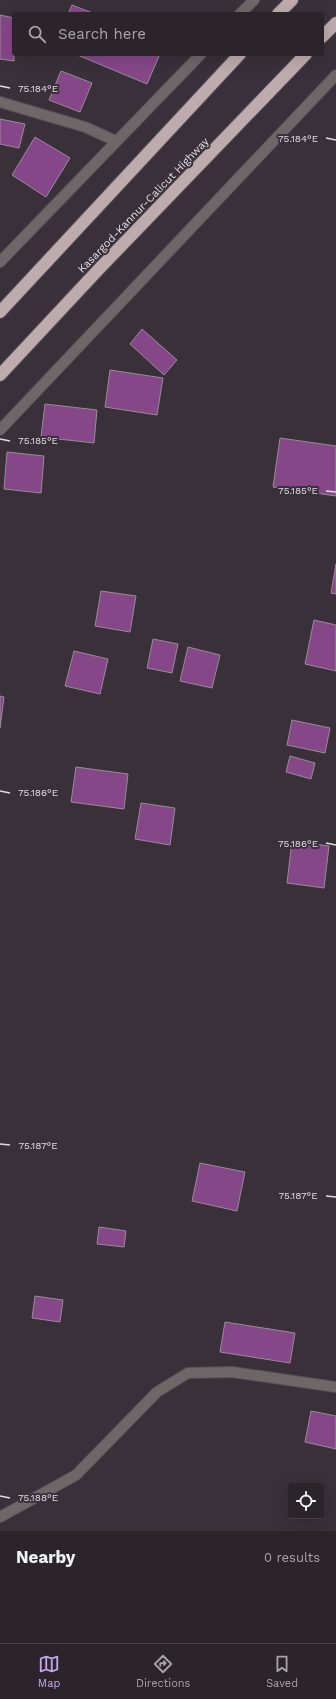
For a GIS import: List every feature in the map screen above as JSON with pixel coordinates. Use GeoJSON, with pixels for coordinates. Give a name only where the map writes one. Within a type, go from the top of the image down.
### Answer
{"type":"FeatureCollection","features":[{"type":"Feature","properties":{"kind":"highway"},"geometry":{"type":"LineString","coordinates":[[280,12],[292,0]]}},
{"type":"Feature","properties":{"kind":"highway"},"geometry":{"type":"LineString","coordinates":[[324,35],[336,23]]}},
{"type":"Feature","properties":{"kind":"highway"},"geometry":{"type":"LineString","coordinates":[[0,312],[238,56]]}},
{"type":"Feature","properties":{"kind":"highway","name":"Kasargod-Kannur-Calicut Highway"},"geometry":{"type":"LineString","coordinates":[[0,375],[98,270],[304,56]]}},
{"type":"Feature","properties":{"kind":"street"},"geometry":{"type":"LineString","coordinates":[[242,12],[254,0]]}},
{"type":"Feature","properties":{"kind":"street"},"geometry":{"type":"LineString","coordinates":[[0,262],[199,56]]}},
{"type":"Feature","properties":{"kind":"street"},"geometry":{"type":"LineString","coordinates":[[0,430],[336,75]]}},
{"type":"Feature","properties":{"kind":"street"},"geometry":{"type":"LineString","coordinates":[[0,102],[85,127],[116,141]]}},
{"type":"Feature","properties":{"kind":"street"},"geometry":{"type":"LineString","coordinates":[[0,1518],[76,1475],[157,1392],[188,1373],[232,1372],[336,1387]]}},
{"type":"Feature","properties":{"kind":"building"},"geometry":{"type":"Polygon","coordinates":[[[72,5],[90,12],[69,12],[72,5]]]}},
{"type":"Feature","properties":{"kind":"building"},"geometry":{"type":"Polygon","coordinates":[[[0,15],[12,18],[12,56],[14,56],[14,61],[0,59],[0,15]]]}},
{"type":"Feature","properties":{"kind":"building"},"geometry":{"type":"Polygon","coordinates":[[[80,56],[159,56],[147,84],[80,56]]]}},
{"type":"Feature","properties":{"kind":"building"},"geometry":{"type":"Polygon","coordinates":[[[61,71],[92,83],[80,112],[49,100],[61,71]]]}},
{"type":"Feature","properties":{"kind":"building"},"geometry":{"type":"Polygon","coordinates":[[[0,119],[25,124],[19,148],[0,144],[0,119]]]}},
{"type":"Feature","properties":{"kind":"building"},"geometry":{"type":"Polygon","coordinates":[[[35,137],[70,158],[46,197],[12,175],[35,137]]]}},
{"type":"Feature","properties":{"kind":"building"},"geometry":{"type":"Polygon","coordinates":[[[142,329],[177,360],[164,375],[130,344],[142,329]]]}},
{"type":"Feature","properties":{"kind":"building"},"geometry":{"type":"Polygon","coordinates":[[[110,370],[163,378],[157,415],[105,407],[110,370]]]}},
{"type":"Feature","properties":{"kind":"building"},"geometry":{"type":"Polygon","coordinates":[[[45,404],[97,410],[94,443],[41,437],[45,404]]]}},
{"type":"Feature","properties":{"kind":"building"},"geometry":{"type":"Polygon","coordinates":[[[280,438],[336,446],[336,496],[273,487],[280,438]]]}},
{"type":"Feature","properties":{"kind":"building"},"geometry":{"type":"Polygon","coordinates":[[[7,452],[44,456],[41,493],[4,489],[7,452]]]}},
{"type":"Feature","properties":{"kind":"building"},"geometry":{"type":"Polygon","coordinates":[[[336,564],[336,594],[331,593],[336,564]]]}},
{"type":"Feature","properties":{"kind":"building"},"geometry":{"type":"Polygon","coordinates":[[[101,591],[136,596],[130,632],[95,626],[101,591]]]}},
{"type":"Feature","properties":{"kind":"building"},"geometry":{"type":"Polygon","coordinates":[[[314,620],[336,625],[336,671],[305,664],[314,620]]]}},
{"type":"Feature","properties":{"kind":"building"},"geometry":{"type":"Polygon","coordinates":[[[153,639],[178,644],[172,673],[147,668],[153,639]]]}},
{"type":"Feature","properties":{"kind":"building"},"geometry":{"type":"Polygon","coordinates":[[[188,647],[220,655],[212,688],[180,681],[188,647]]]}},
{"type":"Feature","properties":{"kind":"building"},"geometry":{"type":"Polygon","coordinates":[[[74,651],[108,659],[100,694],[65,686],[74,651]]]}},
{"type":"Feature","properties":{"kind":"building"},"geometry":{"type":"Polygon","coordinates":[[[0,696],[4,697],[0,728],[0,696]]]}},
{"type":"Feature","properties":{"kind":"building"},"geometry":{"type":"Polygon","coordinates":[[[292,720],[330,728],[325,753],[287,745],[292,720]]]}},
{"type":"Feature","properties":{"kind":"building"},"geometry":{"type":"Polygon","coordinates":[[[290,756],[315,763],[311,779],[286,772],[290,756]]]}},
{"type":"Feature","properties":{"kind":"building"},"geometry":{"type":"Polygon","coordinates":[[[76,767],[128,774],[124,809],[71,802],[76,767]]]}},
{"type":"Feature","properties":{"kind":"building"},"geometry":{"type":"Polygon","coordinates":[[[141,803],[175,808],[170,845],[135,839],[141,803]]]}},
{"type":"Feature","properties":{"kind":"building"},"geometry":{"type":"Polygon","coordinates":[[[292,841],[329,846],[324,888],[287,883],[292,841]]]}},
{"type":"Feature","properties":{"kind":"building"},"geometry":{"type":"Polygon","coordinates":[[[200,1163],[245,1172],[237,1211],[192,1201],[200,1163]]]}},
{"type":"Feature","properties":{"kind":"building"},"geometry":{"type":"Polygon","coordinates":[[[99,1227],[126,1231],[124,1247],[97,1244],[99,1227]]]}},
{"type":"Feature","properties":{"kind":"building"},"geometry":{"type":"Polygon","coordinates":[[[35,1296],[63,1300],[60,1322],[32,1318],[35,1296]]]}},
{"type":"Feature","properties":{"kind":"building"},"geometry":{"type":"Polygon","coordinates":[[[225,1322],[295,1333],[290,1363],[220,1352],[225,1322]]]}},
{"type":"Feature","properties":{"kind":"building"},"geometry":{"type":"Polygon","coordinates":[[[311,1411],[336,1416],[336,1449],[305,1442],[311,1411]]]}}]}
